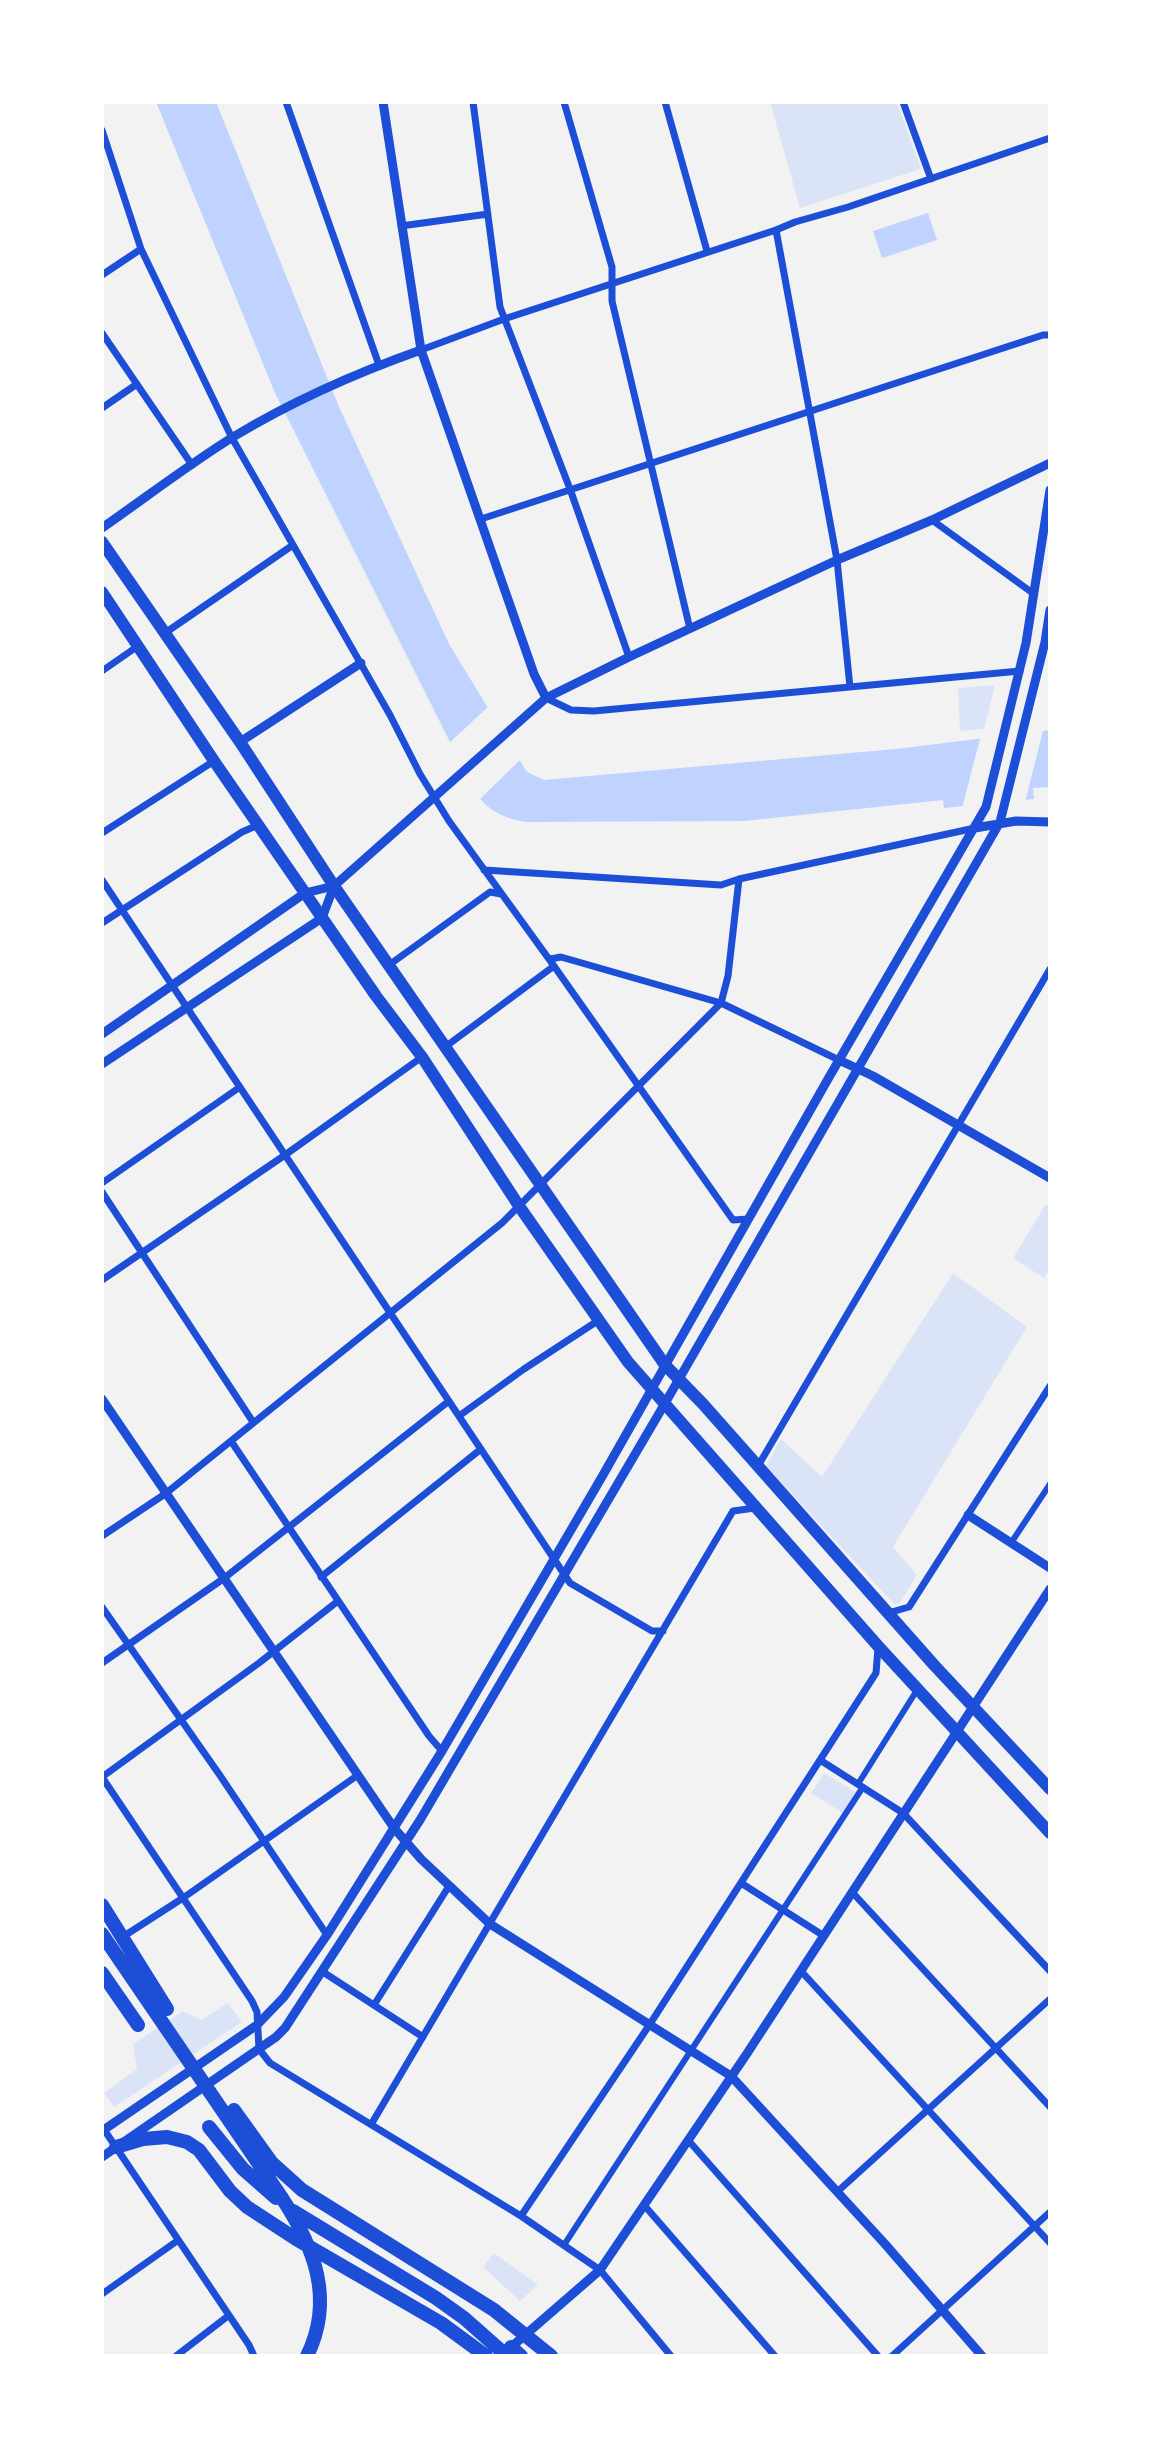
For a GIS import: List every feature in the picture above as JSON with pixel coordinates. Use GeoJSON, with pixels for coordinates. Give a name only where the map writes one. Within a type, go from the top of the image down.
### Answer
{"type":"FeatureCollection","features":[{"type":"Feature","properties":{"kind":"highway"},"geometry":{"type":"LineString","coordinates":[[102,1905],[167,2009]]}},
{"type":"Feature","properties":{"kind":"highway"},"geometry":{"type":"LineString","coordinates":[[102,1934],[302,2232],[315,2266],[320,2303],[317,2331],[307,2356]]}},
{"type":"Feature","properties":{"kind":"highway"},"geometry":{"type":"LineString","coordinates":[[102,1973],[138,2025]]}},
{"type":"Feature","properties":{"kind":"highway"},"geometry":{"type":"LineString","coordinates":[[234,2110],[272,2163],[302,2190],[494,2310],[551,2356]]}},
{"type":"Feature","properties":{"kind":"highway"},"geometry":{"type":"LineString","coordinates":[[209,2127],[243,2169],[273,2196],[316,2226],[436,2298],[510,2354]]}},
{"type":"Feature","properties":{"kind":"highway"},"geometry":{"type":"LineString","coordinates":[[116,2147],[143,2139],[167,2137],[187,2142],[199,2150],[230,2191],[247,2207],[441,2323],[486,2356]]}},
{"type":"Feature","properties":{"kind":"main road"},"geometry":{"type":"LineString","coordinates":[[102,542],[240,742],[334,886],[665,1365],[1050,1789]]}},
{"type":"Feature","properties":{"kind":"main road"},"geometry":{"type":"LineString","coordinates":[[102,592],[214,761],[422,1057],[519,1206],[628,1362],[917,1690],[1050,1833]]}},
{"type":"Feature","properties":{"kind":"street"},"geometry":{"type":"LineString","coordinates":[[286,102],[379,365]]}},
{"type":"Feature","properties":{"kind":"street"},"geometry":{"type":"LineString","coordinates":[[383,102],[421,350],[536,679],[546,698],[571,710],[594,711],[1020,671]]}},
{"type":"Feature","properties":{"kind":"street"},"geometry":{"type":"LineString","coordinates":[[473,102],[504,319],[570,489],[629,657]]}},
{"type":"Feature","properties":{"kind":"street"},"geometry":{"type":"LineString","coordinates":[[564,102],[612,267],[612,301],[690,629]]}},
{"type":"Feature","properties":{"kind":"street"},"geometry":{"type":"LineString","coordinates":[[665,102],[707,251]]}},
{"type":"Feature","properties":{"kind":"street"},"geometry":{"type":"LineString","coordinates":[[903,102],[931,179]]}},
{"type":"Feature","properties":{"kind":"street"},"geometry":{"type":"LineString","coordinates":[[102,130],[141,249],[232,438],[434,797],[733,1220],[749,1219]]}},
{"type":"Feature","properties":{"kind":"street"},"geometry":{"type":"LineString","coordinates":[[102,528],[232,438],[379,365],[504,319],[1050,138]]}},
{"type":"Feature","properties":{"kind":"street"},"geometry":{"type":"LineString","coordinates":[[102,165],[111,159]]}},
{"type":"Feature","properties":{"kind":"street"},"geometry":{"type":"LineString","coordinates":[[401,226],[488,214]]}},
{"type":"Feature","properties":{"kind":"street"},"geometry":{"type":"LineString","coordinates":[[776,230],[837,560],[850,687]]}},
{"type":"Feature","properties":{"kind":"street"},"geometry":{"type":"LineString","coordinates":[[102,275],[141,249]]}},
{"type":"Feature","properties":{"kind":"street"},"geometry":{"type":"LineString","coordinates":[[102,333],[192,465]]}},
{"type":"Feature","properties":{"kind":"street"},"geometry":{"type":"LineString","coordinates":[[481,519],[1050,335]]}},
{"type":"Feature","properties":{"kind":"street"},"geometry":{"type":"LineString","coordinates":[[102,408],[137,384]]}},
{"type":"Feature","properties":{"kind":"street"},"geometry":{"type":"LineString","coordinates":[[102,1064],[322,918],[334,886],[546,698],[1050,463]]}},
{"type":"Feature","properties":{"kind":"street"},"geometry":{"type":"LineString","coordinates":[[254,2356],[103,2129],[257,2025],[284,1997],[327,1935],[442,1751],[554,1558],[986,807],[1020,671],[1050,490]]}},
{"type":"Feature","properties":{"kind":"street"},"geometry":{"type":"LineString","coordinates":[[932,520],[1034,594]]}},
{"type":"Feature","properties":{"kind":"street"},"geometry":{"type":"LineString","coordinates":[[165,633],[293,545]]}},
{"type":"Feature","properties":{"kind":"street"},"geometry":{"type":"LineString","coordinates":[[102,2157],[285,2028],[406,1843],[664,1405],[1000,822],[1047,642],[1050,610]]}},
{"type":"Feature","properties":{"kind":"street"},"geometry":{"type":"LineString","coordinates":[[102,671],[138,646]]}},
{"type":"Feature","properties":{"kind":"street"},"geometry":{"type":"LineString","coordinates":[[240,742],[361,663]]}},
{"type":"Feature","properties":{"kind":"street"},"geometry":{"type":"LineString","coordinates":[[102,833],[214,761]]}},
{"type":"Feature","properties":{"kind":"street"},"geometry":{"type":"LineString","coordinates":[[484,870],[721,885],[1000,822],[1050,822]]}},
{"type":"Feature","properties":{"kind":"street"},"geometry":{"type":"LineString","coordinates":[[102,923],[242,832],[258,825]]}},
{"type":"Feature","properties":{"kind":"street"},"geometry":{"type":"LineString","coordinates":[[102,1536],[165,1494],[502,1223],[721,1003],[728,976],[739,879]]}},
{"type":"Feature","properties":{"kind":"street"},"geometry":{"type":"LineString","coordinates":[[102,880],[570,1583],[652,1631],[663,1631]]}},
{"type":"Feature","properties":{"kind":"street"},"geometry":{"type":"LineString","coordinates":[[102,1034],[305,893],[334,886]]}},
{"type":"Feature","properties":{"kind":"street"},"geometry":{"type":"LineString","coordinates":[[389,965],[490,892],[501,894]]}},
{"type":"Feature","properties":{"kind":"street"},"geometry":{"type":"LineString","coordinates":[[445,1047],[561,957],[721,1003],[857,1068],[1050,1178]]}},
{"type":"Feature","properties":{"kind":"street"},"geometry":{"type":"LineString","coordinates":[[758,1466],[1050,969]]}},
{"type":"Feature","properties":{"kind":"street"},"geometry":{"type":"LineString","coordinates":[[102,1280],[422,1057]]}},
{"type":"Feature","properties":{"kind":"street"},"geometry":{"type":"LineString","coordinates":[[102,1183],[240,1087]]}},
{"type":"Feature","properties":{"kind":"street"},"geometry":{"type":"LineString","coordinates":[[102,1192],[253,1422]]}},
{"type":"Feature","properties":{"kind":"street"},"geometry":{"type":"LineString","coordinates":[[459,1416],[599,1320]]}},
{"type":"Feature","properties":{"kind":"street"},"geometry":{"type":"LineString","coordinates":[[888,1613],[909,1607],[1050,1386]]}},
{"type":"Feature","properties":{"kind":"street"},"geometry":{"type":"LineString","coordinates":[[102,1399],[406,1843],[490,1924],[731,2076],[982,2356]]}},
{"type":"Feature","properties":{"kind":"street"},"geometry":{"type":"LineString","coordinates":[[102,1663],[223,1579],[449,1401]]}},
{"type":"Feature","properties":{"kind":"street"},"geometry":{"type":"LineString","coordinates":[[231,1441],[442,1751]]}},
{"type":"Feature","properties":{"kind":"street"},"geometry":{"type":"LineString","coordinates":[[321,1577],[481,1449]]}},
{"type":"Feature","properties":{"kind":"street"},"geometry":{"type":"LineString","coordinates":[[1011,1543],[1050,1484]]}},
{"type":"Feature","properties":{"kind":"street"},"geometry":{"type":"LineString","coordinates":[[372,2123],[733,1511],[755,1508]]}},
{"type":"Feature","properties":{"kind":"street"},"geometry":{"type":"LineString","coordinates":[[968,1515],[1050,1568]]}},
{"type":"Feature","properties":{"kind":"street"},"geometry":{"type":"LineString","coordinates":[[510,2354],[537,2324],[600,2270],[801,1971],[1050,1589]]}},
{"type":"Feature","properties":{"kind":"street"},"geometry":{"type":"LineString","coordinates":[[338,1601],[274,1653],[102,1777],[252,2001],[257,2012],[259,2049],[270,2063],[521,2216],[600,2270],[671,2356]]}},
{"type":"Feature","properties":{"kind":"street"},"geometry":{"type":"LineString","coordinates":[[102,1607],[327,1935]]}},
{"type":"Feature","properties":{"kind":"street"},"geometry":{"type":"LineString","coordinates":[[521,2216],[650,2024],[876,1673],[878,1646]]}},
{"type":"Feature","properties":{"kind":"street"},"geometry":{"type":"LineString","coordinates":[[564,2245],[784,1910],[917,1690]]}},
{"type":"Feature","properties":{"kind":"street"},"geometry":{"type":"LineString","coordinates":[[820,1760],[903,1813],[1050,1971]]}},
{"type":"Feature","properties":{"kind":"street"},"geometry":{"type":"LineString","coordinates":[[1040,1778],[1050,1769]]}},
{"type":"Feature","properties":{"kind":"street"},"geometry":{"type":"LineString","coordinates":[[102,1950],[183,1898],[358,1775]]}},
{"type":"Feature","properties":{"kind":"street"},"geometry":{"type":"LineString","coordinates":[[741,1883],[824,1936]]}},
{"type":"Feature","properties":{"kind":"street"},"geometry":{"type":"LineString","coordinates":[[374,2005],[449,1886]]}},
{"type":"Feature","properties":{"kind":"street"},"geometry":{"type":"LineString","coordinates":[[852,1892],[1050,2107]]}},
{"type":"Feature","properties":{"kind":"street"},"geometry":{"type":"LineString","coordinates":[[801,1971],[1050,2243]]}},
{"type":"Feature","properties":{"kind":"street"},"geometry":{"type":"LineString","coordinates":[[323,1972],[423,2037]]}},
{"type":"Feature","properties":{"kind":"street"},"geometry":{"type":"LineString","coordinates":[[837,2192],[1050,1999]]}},
{"type":"Feature","properties":{"kind":"street"},"geometry":{"type":"LineString","coordinates":[[688,2140],[878,2356]]}},
{"type":"Feature","properties":{"kind":"street"},"geometry":{"type":"LineString","coordinates":[[644,2205],[775,2356]]}},
{"type":"Feature","properties":{"kind":"street"},"geometry":{"type":"LineString","coordinates":[[892,2356],[1050,2212]]}},
{"type":"Feature","properties":{"kind":"street"},"geometry":{"type":"LineString","coordinates":[[102,2294],[177,2241]]}},
{"type":"Feature","properties":{"kind":"street"},"geometry":{"type":"LineString","coordinates":[[176,2356],[228,2316]]}},
{"type":"Feature","properties":{"kind":"shaded area"},"geometry":{"type":"Polygon","coordinates":[[[770,102],[897,102],[921,169],[800,208],[770,102]]]}},
{"type":"Feature","properties":{"kind":"shaded area"},"geometry":{"type":"Polygon","coordinates":[[[995,685],[984,729],[960,731],[958,688],[995,685]]]}},
{"type":"Feature","properties":{"kind":"shaded area"},"geometry":{"type":"Polygon","coordinates":[[[1046,1204],[1050,1207],[1050,1269],[1044,1278],[1013,1258],[1046,1204]]]}},
{"type":"Feature","properties":{"kind":"shaded area"},"geometry":{"type":"Polygon","coordinates":[[[953,1273],[1027,1327],[893,1547],[917,1575],[900,1603],[894,1604],[766,1466],[781,1439],[822,1477],[953,1273]]]}},
{"type":"Feature","properties":{"kind":"shaded area"},"geometry":{"type":"Polygon","coordinates":[[[824,1773],[856,1792],[843,1813],[811,1793],[824,1773]]]}},
{"type":"Feature","properties":{"kind":"shaded area"},"geometry":{"type":"Polygon","coordinates":[[[228,2003],[242,2022],[114,2107],[104,2093],[137,2069],[133,2044],[183,2011],[201,2020],[228,2003]]]}},
{"type":"Feature","properties":{"kind":"shaded area"},"geometry":{"type":"Polygon","coordinates":[[[494,2253],[538,2285],[520,2301],[483,2267],[494,2253]]]}},
{"type":"Feature","properties":{"kind":"water"},"geometry":{"type":"Polygon","coordinates":[[[156,102],[216,102],[339,407],[449,644],[527,772],[544,780],[896,749],[1050,730],[1050,787],[1033,788],[1034,799],[944,808],[943,800],[744,821],[525,822],[495,812],[470,784],[275,393],[156,102]]]}},
{"type":"Feature","properties":{"kind":"water"},"geometry":{"type":"Polygon","coordinates":[[[928,213],[937,240],[882,258],[873,231],[928,213]]]}},
{"type":"Feature","properties":{"kind":"pier"},"geometry":{"type":"Polygon","coordinates":[[[489,706],[521,759],[479,800],[447,745],[489,706]]]}},
{"type":"Feature","properties":{"kind":"pier"},"geometry":{"type":"Polygon","coordinates":[[[1044,727],[1025,802],[962,808],[981,735],[1044,727]]]}}]}
